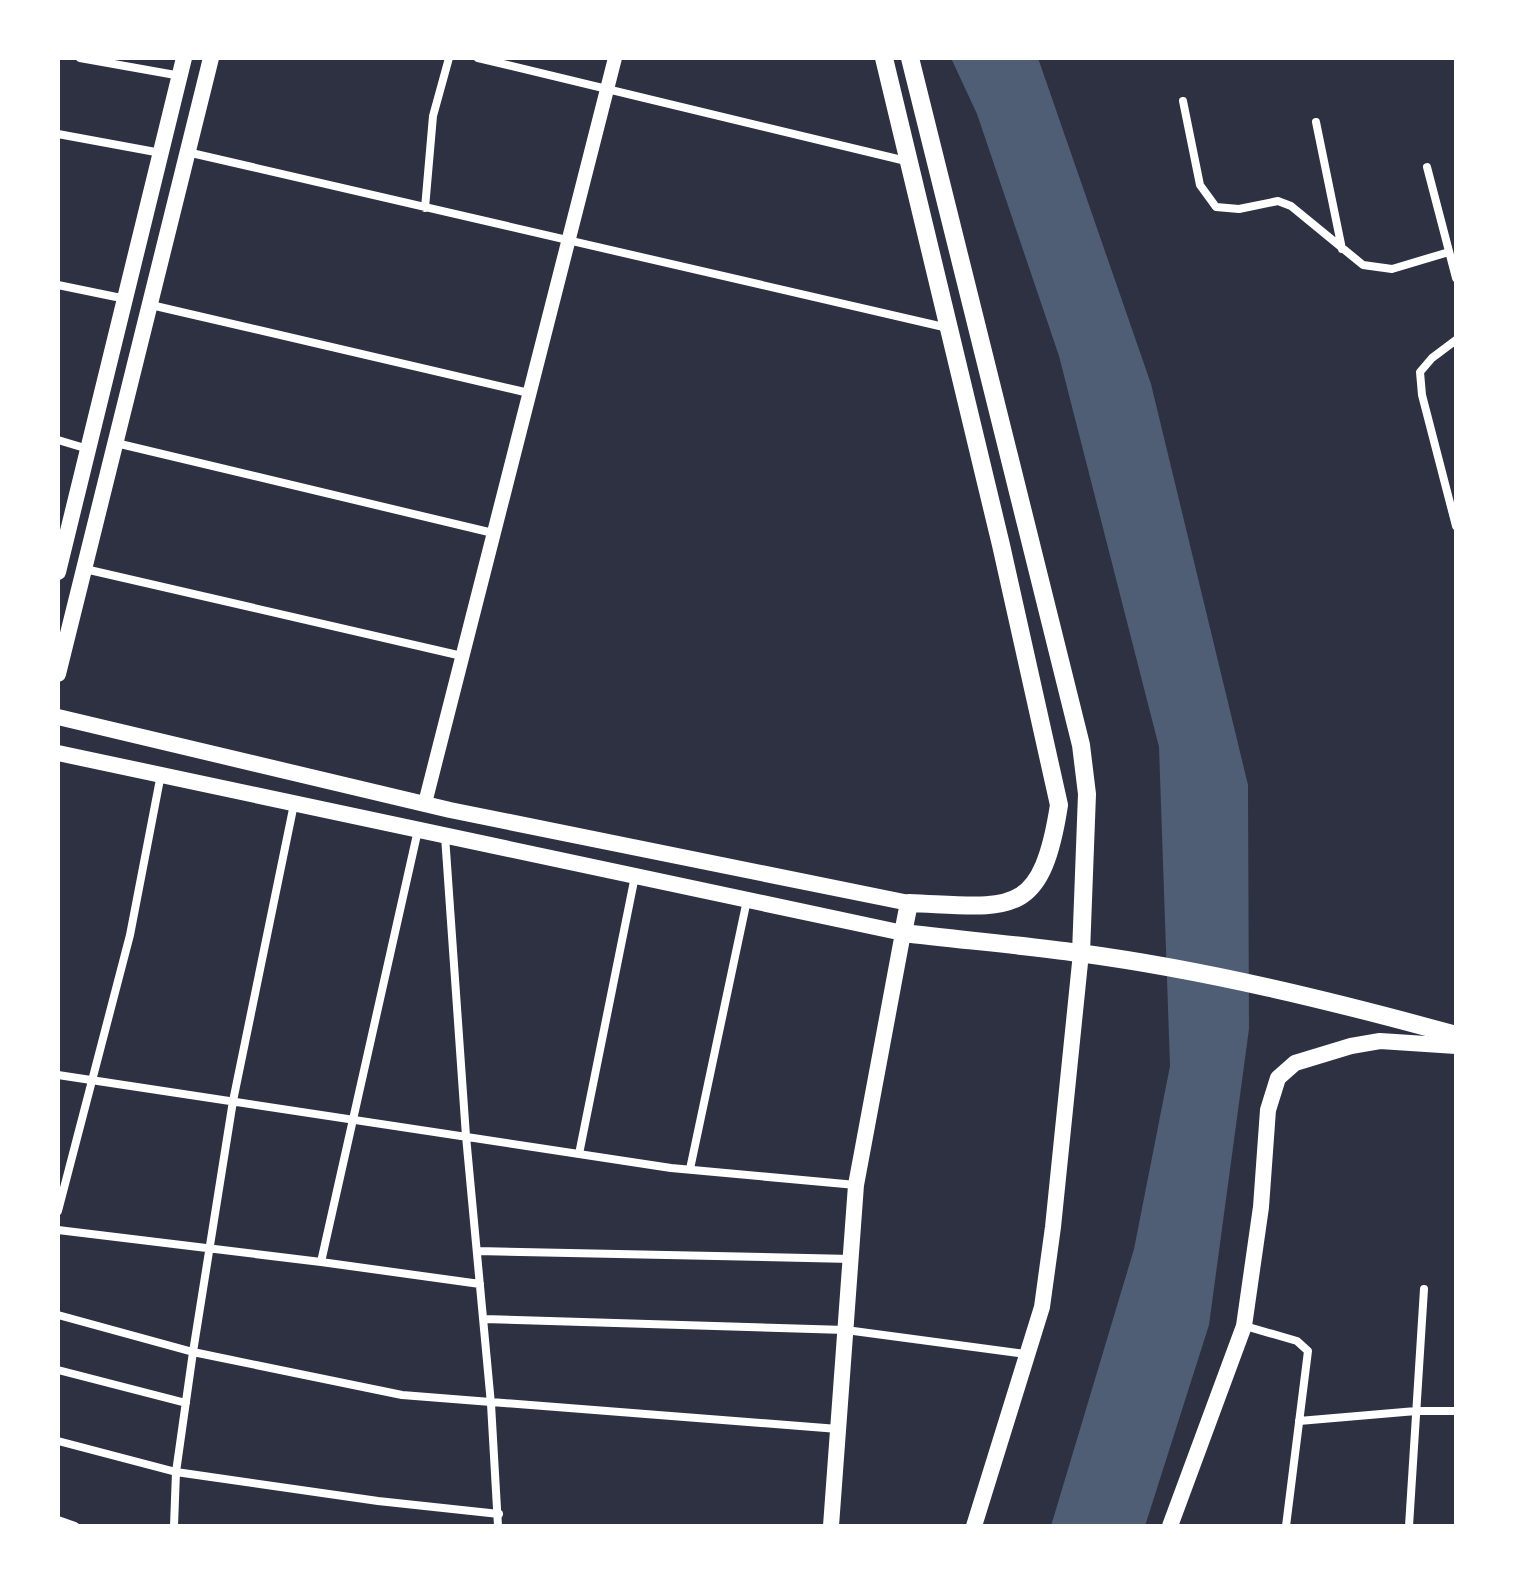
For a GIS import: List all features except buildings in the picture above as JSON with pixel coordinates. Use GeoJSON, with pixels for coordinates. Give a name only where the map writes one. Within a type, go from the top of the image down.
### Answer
{"type":"FeatureCollection","features":[{"type":"Feature","properties":{"kind":"main road"},"geometry":{"type":"LineString","coordinates":[[58,571],[184,58]]}},
{"type":"Feature","properties":{"kind":"main road"},"geometry":{"type":"LineString","coordinates":[[58,674],[211,58]]}},
{"type":"Feature","properties":{"kind":"main road"},"geometry":{"type":"LineString","coordinates":[[58,717],[644,851],[909,903],[986,906],[1020,899],[1035,885],[1053,842],[1059,805],[1001,545],[906,161],[884,58]]}},
{"type":"Feature","properties":{"kind":"main road"},"geometry":{"type":"LineString","coordinates":[[910,58],[1073,707],[1087,794],[1081,953],[1048,1271],[1042,1307],[974,1526]]}},
{"type":"Feature","properties":{"kind":"main road"},"geometry":{"type":"LineString","coordinates":[[919,206],[944,202]]}},
{"type":"Feature","properties":{"kind":"main road"},"geometry":{"type":"LineString","coordinates":[[1001,545],[1031,538]]}},
{"type":"Feature","properties":{"kind":"main road"},"geometry":{"type":"LineString","coordinates":[[58,753],[903,933],[1081,953],[1132,962],[1300,994],[1456,1035]]}},
{"type":"Feature","properties":{"kind":"main road"},"geometry":{"type":"LineString","coordinates":[[831,1526],[856,1185],[909,903]]}},
{"type":"Feature","properties":{"kind":"main road"},"geometry":{"type":"LineString","coordinates":[[1375,1013],[1456,1024]]}},
{"type":"Feature","properties":{"kind":"main road"},"geometry":{"type":"LineString","coordinates":[[1170,1526],[1244,1326],[1259,1219],[1268,1110],[1271,1093],[1282,1072],[1295,1063],[1323,1053],[1380,1041],[1456,1046]]}},
{"type":"Feature","properties":{"kind":"street"},"geometry":{"type":"LineString","coordinates":[[80,58],[181,76]]}},
{"type":"Feature","properties":{"kind":"street"},"geometry":{"type":"LineString","coordinates":[[425,208],[433,116],[449,58]]}},
{"type":"Feature","properties":{"kind":"street"},"geometry":{"type":"LineString","coordinates":[[478,58],[906,161]]}},
{"type":"Feature","properties":{"kind":"street"},"geometry":{"type":"LineString","coordinates":[[425,803],[615,58]]}},
{"type":"Feature","properties":{"kind":"street"},"geometry":{"type":"LineString","coordinates":[[1183,101],[1200,185],[1216,207],[1239,209],[1278,201],[1291,206],[1363,265],[1392,269],[1449,252]]}},
{"type":"Feature","properties":{"kind":"street"},"geometry":{"type":"LineString","coordinates":[[1316,122],[1343,249]]}},
{"type":"Feature","properties":{"kind":"street"},"geometry":{"type":"LineString","coordinates":[[58,134],[161,153]]}},
{"type":"Feature","properties":{"kind":"street"},"geometry":{"type":"LineString","coordinates":[[187,152],[949,328]]}},
{"type":"Feature","properties":{"kind":"street"},"geometry":{"type":"LineString","coordinates":[[1427,167],[1456,278]]}},
{"type":"Feature","properties":{"kind":"street"},"geometry":{"type":"LineString","coordinates":[[58,285],[126,299]]}},
{"type":"Feature","properties":{"kind":"street"},"geometry":{"type":"LineString","coordinates":[[151,305],[529,393]]}},
{"type":"Feature","properties":{"kind":"street"},"geometry":{"type":"LineString","coordinates":[[1456,340],[1432,358],[1420,372],[1422,395],[1456,526]]}},
{"type":"Feature","properties":{"kind":"street"},"geometry":{"type":"LineString","coordinates":[[58,440],[89,449]]}},
{"type":"Feature","properties":{"kind":"street"},"geometry":{"type":"LineString","coordinates":[[116,443],[493,533]]}},
{"type":"Feature","properties":{"kind":"street"},"geometry":{"type":"LineString","coordinates":[[85,569],[462,656]]}},
{"type":"Feature","properties":{"kind":"street"},"geometry":{"type":"LineString","coordinates":[[58,1211],[130,935],[161,774]]}},
{"type":"Feature","properties":{"kind":"street"},"geometry":{"type":"LineString","coordinates":[[174,1526],[176,1472],[233,1101],[294,803]]}},
{"type":"Feature","properties":{"kind":"street"},"geometry":{"type":"LineString","coordinates":[[321,1262],[418,829]]}},
{"type":"Feature","properties":{"kind":"street"},"geometry":{"type":"LineString","coordinates":[[445,835],[498,1526]]}},
{"type":"Feature","properties":{"kind":"street"},"geometry":{"type":"LineString","coordinates":[[579,1154],[635,875]]}},
{"type":"Feature","properties":{"kind":"street"},"geometry":{"type":"LineString","coordinates":[[690,1169],[747,900]]}},
{"type":"Feature","properties":{"kind":"street"},"geometry":{"type":"LineString","coordinates":[[58,1075],[579,1154],[690,1169],[856,1185]]}},
{"type":"Feature","properties":{"kind":"street"},"geometry":{"type":"LineString","coordinates":[[58,1230],[480,1284]]}},
{"type":"Feature","properties":{"kind":"street"},"geometry":{"type":"LineString","coordinates":[[477,1251],[852,1259]]}},
{"type":"Feature","properties":{"kind":"street"},"geometry":{"type":"LineString","coordinates":[[1409,1526],[1424,1289]]}},
{"type":"Feature","properties":{"kind":"street"},"geometry":{"type":"LineString","coordinates":[[58,1315],[193,1352],[402,1395],[838,1429]]}},
{"type":"Feature","properties":{"kind":"street"},"geometry":{"type":"LineString","coordinates":[[484,1319],[846,1330],[1026,1354]]}},
{"type":"Feature","properties":{"kind":"street"},"geometry":{"type":"LineString","coordinates":[[1244,1326],[1297,1341],[1308,1351],[1286,1526]]}},
{"type":"Feature","properties":{"kind":"street"},"geometry":{"type":"LineString","coordinates":[[58,1370],[186,1403]]}},
{"type":"Feature","properties":{"kind":"street"},"geometry":{"type":"LineString","coordinates":[[1299,1421],[1416,1411],[1456,1411]]}},
{"type":"Feature","properties":{"kind":"street"},"geometry":{"type":"LineString","coordinates":[[58,1441],[176,1472],[378,1501],[499,1514]]}},
{"type":"Feature","properties":{"kind":"street"},"geometry":{"type":"LineString","coordinates":[[58,1520],[75,1526]]}},
{"type":"Feature","properties":{"kind":"water"},"geometry":{"type":"Polygon","coordinates":[[[951,58],[1038,58],[1151,384],[1248,785],[1249,1029],[1209,1325],[1145,1526],[1051,1526],[1134,1249],[1170,1066],[1159,747],[1059,356],[977,114],[951,58]]]}}]}
